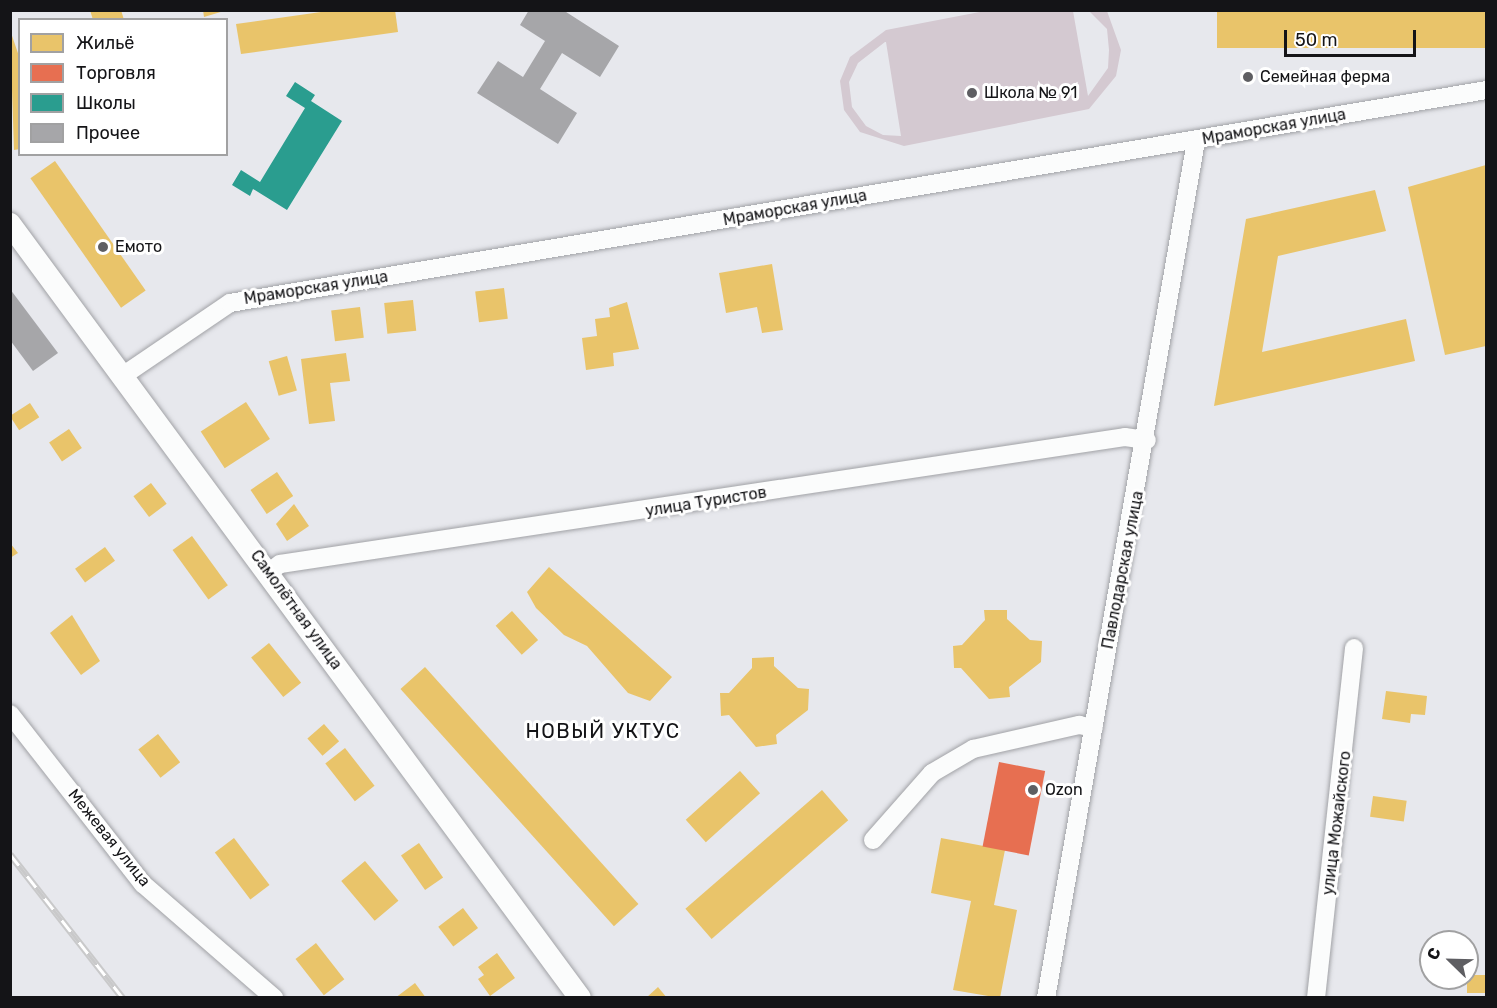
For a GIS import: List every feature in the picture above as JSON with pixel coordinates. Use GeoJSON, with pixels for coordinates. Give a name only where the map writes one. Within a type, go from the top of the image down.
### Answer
{"type":"FeatureCollection","features":[{"type":"Feature","properties":{"kind":"main road","name":"Самолётная улица"},"geometry":{"type":"LineString","coordinates":[[14,236],[123,375],[572,995]]}},
{"type":"Feature","properties":{"kind":"street","name":"Мраморская улица"},"geometry":{"type":"LineString","coordinates":[[123,375],[230,303],[1486,90]]}},
{"type":"Feature","properties":{"kind":"street","name":"Павлодарская улица"},"geometry":{"type":"LineString","coordinates":[[1046,998],[1147,440],[1196,141]]}},
{"type":"Feature","properties":{"kind":"street","name":"улица Туристов"},"geometry":{"type":"LineString","coordinates":[[268,573],[280,564],[1125,437],[1147,440]]}},
{"type":"Feature","properties":{"kind":"street","name":"улица Можайского"},"geometry":{"type":"LineString","coordinates":[[1316,998],[1354,648]]}},
{"type":"Feature","properties":{"kind":"street","name":"Межевая улица"},"geometry":{"type":"LineString","coordinates":[[10,714],[143,884],[274,998]]}},
{"type":"Feature","properties":{"kind":"street"},"geometry":{"type":"LineString","coordinates":[[873,840],[932,773],[973,749],[1078,725],[1094,728]]}},
{"type":"Feature","properties":{"kind":"shaded area","name":"Школа № 91"},"geometry":{"type":"Polygon","coordinates":[[[990,10],[1073,11],[1088,96],[1108,68],[1109,50],[1107,29],[1089,11],[1107,11],[1121,50],[1116,76],[1089,109],[904,146],[860,132],[844,110],[840,81],[850,57],[886,30],[990,10]],[[886,42],[858,63],[849,82],[852,107],[866,126],[883,135],[901,136],[886,42]]]}},
{"type":"Feature","properties":{"kind":"building: Жильё"},"geometry":{"type":"Polygon","coordinates":[[[90,10],[121,10],[123,18],[92,18],[90,10]]]}},
{"type":"Feature","properties":{"kind":"building: Жильё"},"geometry":{"type":"Polygon","coordinates":[[[203,10],[224,10],[224,11],[204,17],[203,10]]]}},
{"type":"Feature","properties":{"kind":"building: Жильё"},"geometry":{"type":"Polygon","coordinates":[[[335,10],[395,10],[398,32],[241,54],[236,24],[335,10]]]}},
{"type":"Feature","properties":{"kind":"building: Жильё"},"geometry":{"type":"Polygon","coordinates":[[[1217,12],[1486,12],[1486,48],[1217,48],[1217,12]]]}},
{"type":"Feature","properties":{"kind":"building: Жильё"},"geometry":{"type":"Polygon","coordinates":[[[10,30],[18,53],[18,149],[14,150],[10,30]]]}},
{"type":"Feature","properties":{"kind":"building: Жильё"},"geometry":{"type":"Polygon","coordinates":[[[55,161],[146,290],[121,308],[30,178],[55,161]]]}},
{"type":"Feature","properties":{"kind":"building: Жильё"},"geometry":{"type":"Polygon","coordinates":[[[1486,165],[1486,346],[1445,355],[1408,187],[1486,165]]]}},
{"type":"Feature","properties":{"kind":"building: Жильё"},"geometry":{"type":"Polygon","coordinates":[[[1375,190],[1386,231],[1278,256],[1262,352],[1406,319],[1415,361],[1214,406],[1246,219],[1375,190]]]}},
{"type":"Feature","properties":{"kind":"building: Жильё"},"geometry":{"type":"Polygon","coordinates":[[[772,264],[783,330],[762,333],[757,307],[726,313],[719,273],[772,264]]]}},
{"type":"Feature","properties":{"kind":"building: Жильё"},"geometry":{"type":"Polygon","coordinates":[[[504,288],[508,319],[479,322],[475,292],[504,288]]]}},
{"type":"Feature","properties":{"kind":"building: Жильё"},"geometry":{"type":"Polygon","coordinates":[[[413,300],[416,331],[387,334],[384,303],[413,300]]]}},
{"type":"Feature","properties":{"kind":"building: Жильё"},"geometry":{"type":"Polygon","coordinates":[[[627,302],[639,349],[613,353],[614,366],[586,370],[582,338],[597,336],[595,319],[610,317],[609,308],[627,302]]]}},
{"type":"Feature","properties":{"kind":"building: Жильё"},"geometry":{"type":"Polygon","coordinates":[[[360,307],[364,338],[335,341],[331,311],[360,307]]]}},
{"type":"Feature","properties":{"kind":"building: Жильё"},"geometry":{"type":"Polygon","coordinates":[[[346,353],[350,381],[330,383],[335,421],[309,424],[301,359],[346,353]]]}},
{"type":"Feature","properties":{"kind":"building: Жильё"},"geometry":{"type":"Polygon","coordinates":[[[287,356],[297,391],[279,396],[269,361],[287,356]]]}},
{"type":"Feature","properties":{"kind":"building: Жильё"},"geometry":{"type":"Polygon","coordinates":[[[246,402],[270,439],[225,468],[201,431],[246,402]]]}},
{"type":"Feature","properties":{"kind":"building: Жильё"},"geometry":{"type":"Polygon","coordinates":[[[30,403],[39,417],[19,430],[10,416],[30,403]]]}},
{"type":"Feature","properties":{"kind":"building: Жильё"},"geometry":{"type":"Polygon","coordinates":[[[69,429],[82,448],[62,461],[49,442],[69,429]]]}},
{"type":"Feature","properties":{"kind":"building: Жильё"},"geometry":{"type":"Polygon","coordinates":[[[277,472],[293,496],[267,514],[250,490],[277,472]]]}},
{"type":"Feature","properties":{"kind":"building: Жильё"},"geometry":{"type":"Polygon","coordinates":[[[151,483],[167,504],[149,517],[133,496],[151,483]]]}},
{"type":"Feature","properties":{"kind":"building: Жильё"},"geometry":{"type":"Polygon","coordinates":[[[294,504],[309,526],[287,541],[276,524],[294,504]]]}},
{"type":"Feature","properties":{"kind":"building: Жильё"},"geometry":{"type":"Polygon","coordinates":[[[192,536],[228,585],[208,599],[173,550],[192,536]]]}},
{"type":"Feature","properties":{"kind":"building: Жильё"},"geometry":{"type":"Polygon","coordinates":[[[10,543],[18,553],[10,558],[10,543]]]}},
{"type":"Feature","properties":{"kind":"building: Жильё"},"geometry":{"type":"Polygon","coordinates":[[[105,547],[115,561],[85,583],[75,569],[105,547]]]}},
{"type":"Feature","properties":{"kind":"building: Жильё"},"geometry":{"type":"Polygon","coordinates":[[[549,567],[672,677],[650,701],[628,693],[587,646],[564,635],[536,608],[527,592],[549,567]]]}},
{"type":"Feature","properties":{"kind":"building: Жильё"},"geometry":{"type":"Polygon","coordinates":[[[984,610],[1007,610],[1007,619],[1030,640],[1042,641],[1041,662],[1009,687],[1010,697],[989,699],[961,668],[954,668],[953,646],[962,645],[985,620],[984,610]]]}},
{"type":"Feature","properties":{"kind":"building: Жильё"},"geometry":{"type":"Polygon","coordinates":[[[512,611],[538,640],[522,655],[496,626],[512,611]]]}},
{"type":"Feature","properties":{"kind":"building: Жильё"},"geometry":{"type":"Polygon","coordinates":[[[72,615],[100,661],[81,675],[50,633],[72,615]]]}},
{"type":"Feature","properties":{"kind":"building: Жильё"},"geometry":{"type":"Polygon","coordinates":[[[269,643],[301,683],[283,697],[251,657],[269,643]]]}},
{"type":"Feature","properties":{"kind":"building: Жильё"},"geometry":{"type":"Polygon","coordinates":[[[774,657],[774,666],[798,688],[809,689],[808,710],[776,735],[777,744],[756,747],[729,715],[721,716],[720,693],[729,693],[752,668],[752,658],[774,657]]]}},
{"type":"Feature","properties":{"kind":"building: Жильё"},"geometry":{"type":"Polygon","coordinates":[[[425,667],[638,904],[614,926],[400,689],[425,667]]]}},
{"type":"Feature","properties":{"kind":"building: Жильё"},"geometry":{"type":"Polygon","coordinates":[[[1386,691],[1427,696],[1425,715],[1411,714],[1410,723],[1382,719],[1386,691]]]}},
{"type":"Feature","properties":{"kind":"building: Жильё"},"geometry":{"type":"Polygon","coordinates":[[[324,724],[339,741],[322,756],[307,738],[324,724]]]}},
{"type":"Feature","properties":{"kind":"building: Жильё"},"geometry":{"type":"Polygon","coordinates":[[[158,734],[180,762],[160,778],[138,749],[158,734]]]}},
{"type":"Feature","properties":{"kind":"building: Жильё"},"geometry":{"type":"Polygon","coordinates":[[[345,748],[375,786],[355,801],[325,763],[345,748]]]}},
{"type":"Feature","properties":{"kind":"building: Жильё"},"geometry":{"type":"Polygon","coordinates":[[[740,771],[760,793],[706,842],[686,820],[740,771]]]}},
{"type":"Feature","properties":{"kind":"building: Жильё"},"geometry":{"type":"Polygon","coordinates":[[[822,790],[848,820],[712,939],[685,909],[822,790]]]}},
{"type":"Feature","properties":{"kind":"building: Жильё"},"geometry":{"type":"Polygon","coordinates":[[[1373,796],[1407,801],[1404,822],[1370,817],[1373,796]]]}},
{"type":"Feature","properties":{"kind":"building: Жильё"},"geometry":{"type":"Polygon","coordinates":[[[234,838],[270,885],[250,900],[215,852],[234,838]]]}},
{"type":"Feature","properties":{"kind":"building: Жильё"},"geometry":{"type":"Polygon","coordinates":[[[941,838],[1005,850],[994,905],[1017,910],[1000,998],[953,990],[971,901],[931,893],[941,838]]]}},
{"type":"Feature","properties":{"kind":"building: Жильё"},"geometry":{"type":"Polygon","coordinates":[[[419,843],[443,877],[425,890],[401,856],[419,843]]]}},
{"type":"Feature","properties":{"kind":"building: Жильё"},"geometry":{"type":"Polygon","coordinates":[[[365,861],[398,901],[375,921],[341,881],[365,861]]]}},
{"type":"Feature","properties":{"kind":"building: Жильё"},"geometry":{"type":"Polygon","coordinates":[[[463,908],[478,928],[453,947],[438,927],[463,908]]]}},
{"type":"Feature","properties":{"kind":"building: Жильё"},"geometry":{"type":"Polygon","coordinates":[[[316,943],[344,979],[324,995],[296,959],[316,943]]]}},
{"type":"Feature","properties":{"kind":"building: Жильё"},"geometry":{"type":"Polygon","coordinates":[[[497,953],[515,978],[490,996],[478,979],[484,975],[478,967],[497,953]]]}},
{"type":"Feature","properties":{"kind":"building: Жильё"},"geometry":{"type":"Polygon","coordinates":[[[1479,975],[1486,975],[1486,993],[1467,993],[1467,990],[1479,990],[1479,975]]]}},
{"type":"Feature","properties":{"kind":"building: Жильё"},"geometry":{"type":"Polygon","coordinates":[[[415,983],[426,998],[395,998],[415,983]]]}},
{"type":"Feature","properties":{"kind":"building: Жильё"},"geometry":{"type":"Polygon","coordinates":[[[658,987],[667,998],[646,998],[658,987]]]}},
{"type":"Feature","properties":{"kind":"building: Торговля"},"geometry":{"type":"Polygon","coordinates":[[[999,762],[1045,771],[1029,855],[983,846],[999,762]]]}},
{"type":"Feature","properties":{"kind":"building: Школы"},"geometry":{"type":"Polygon","coordinates":[[[295,82],[315,95],[311,101],[342,121],[287,210],[253,189],[250,196],[232,185],[241,170],[260,182],[305,108],[286,96],[295,82]]]}},
{"type":"Feature","properties":{"kind":"building: Прочее"},"geometry":{"type":"Polygon","coordinates":[[[529,10],[563,10],[619,46],[600,77],[562,53],[540,89],[577,113],[558,144],[477,93],[498,61],[523,77],[545,41],[520,25],[529,10]]]}},
{"type":"Feature","properties":{"kind":"building: Прочее"},"geometry":{"type":"Polygon","coordinates":[[[10,289],[58,353],[33,371],[10,340],[10,289]]]}},
{"type":"Feature","properties":{"kind":"railway"},"geometry":{"type":"LineString","coordinates":[[10,854],[123,998]]}},
{"type":"Feature","properties":{"kind":"place","name":"Семейная ферма"},"geometry":{"type":"Point","coordinates":[1248,77]}},
{"type":"Feature","properties":{"kind":"place","name":"Школа № 91"},"geometry":{"type":"Point","coordinates":[972,93]}},
{"type":"Feature","properties":{"kind":"place","name":"Емото"},"geometry":{"type":"Point","coordinates":[103,247]}},
{"type":"Feature","properties":{"kind":"place","name":"Ozon"},"geometry":{"type":"Point","coordinates":[1033,790]}},
{"type":"Feature","properties":{"kind":"district","name":"НОВЫЙ УКТУС"},"geometry":{"type":"Point","coordinates":[603,731]}}]}
